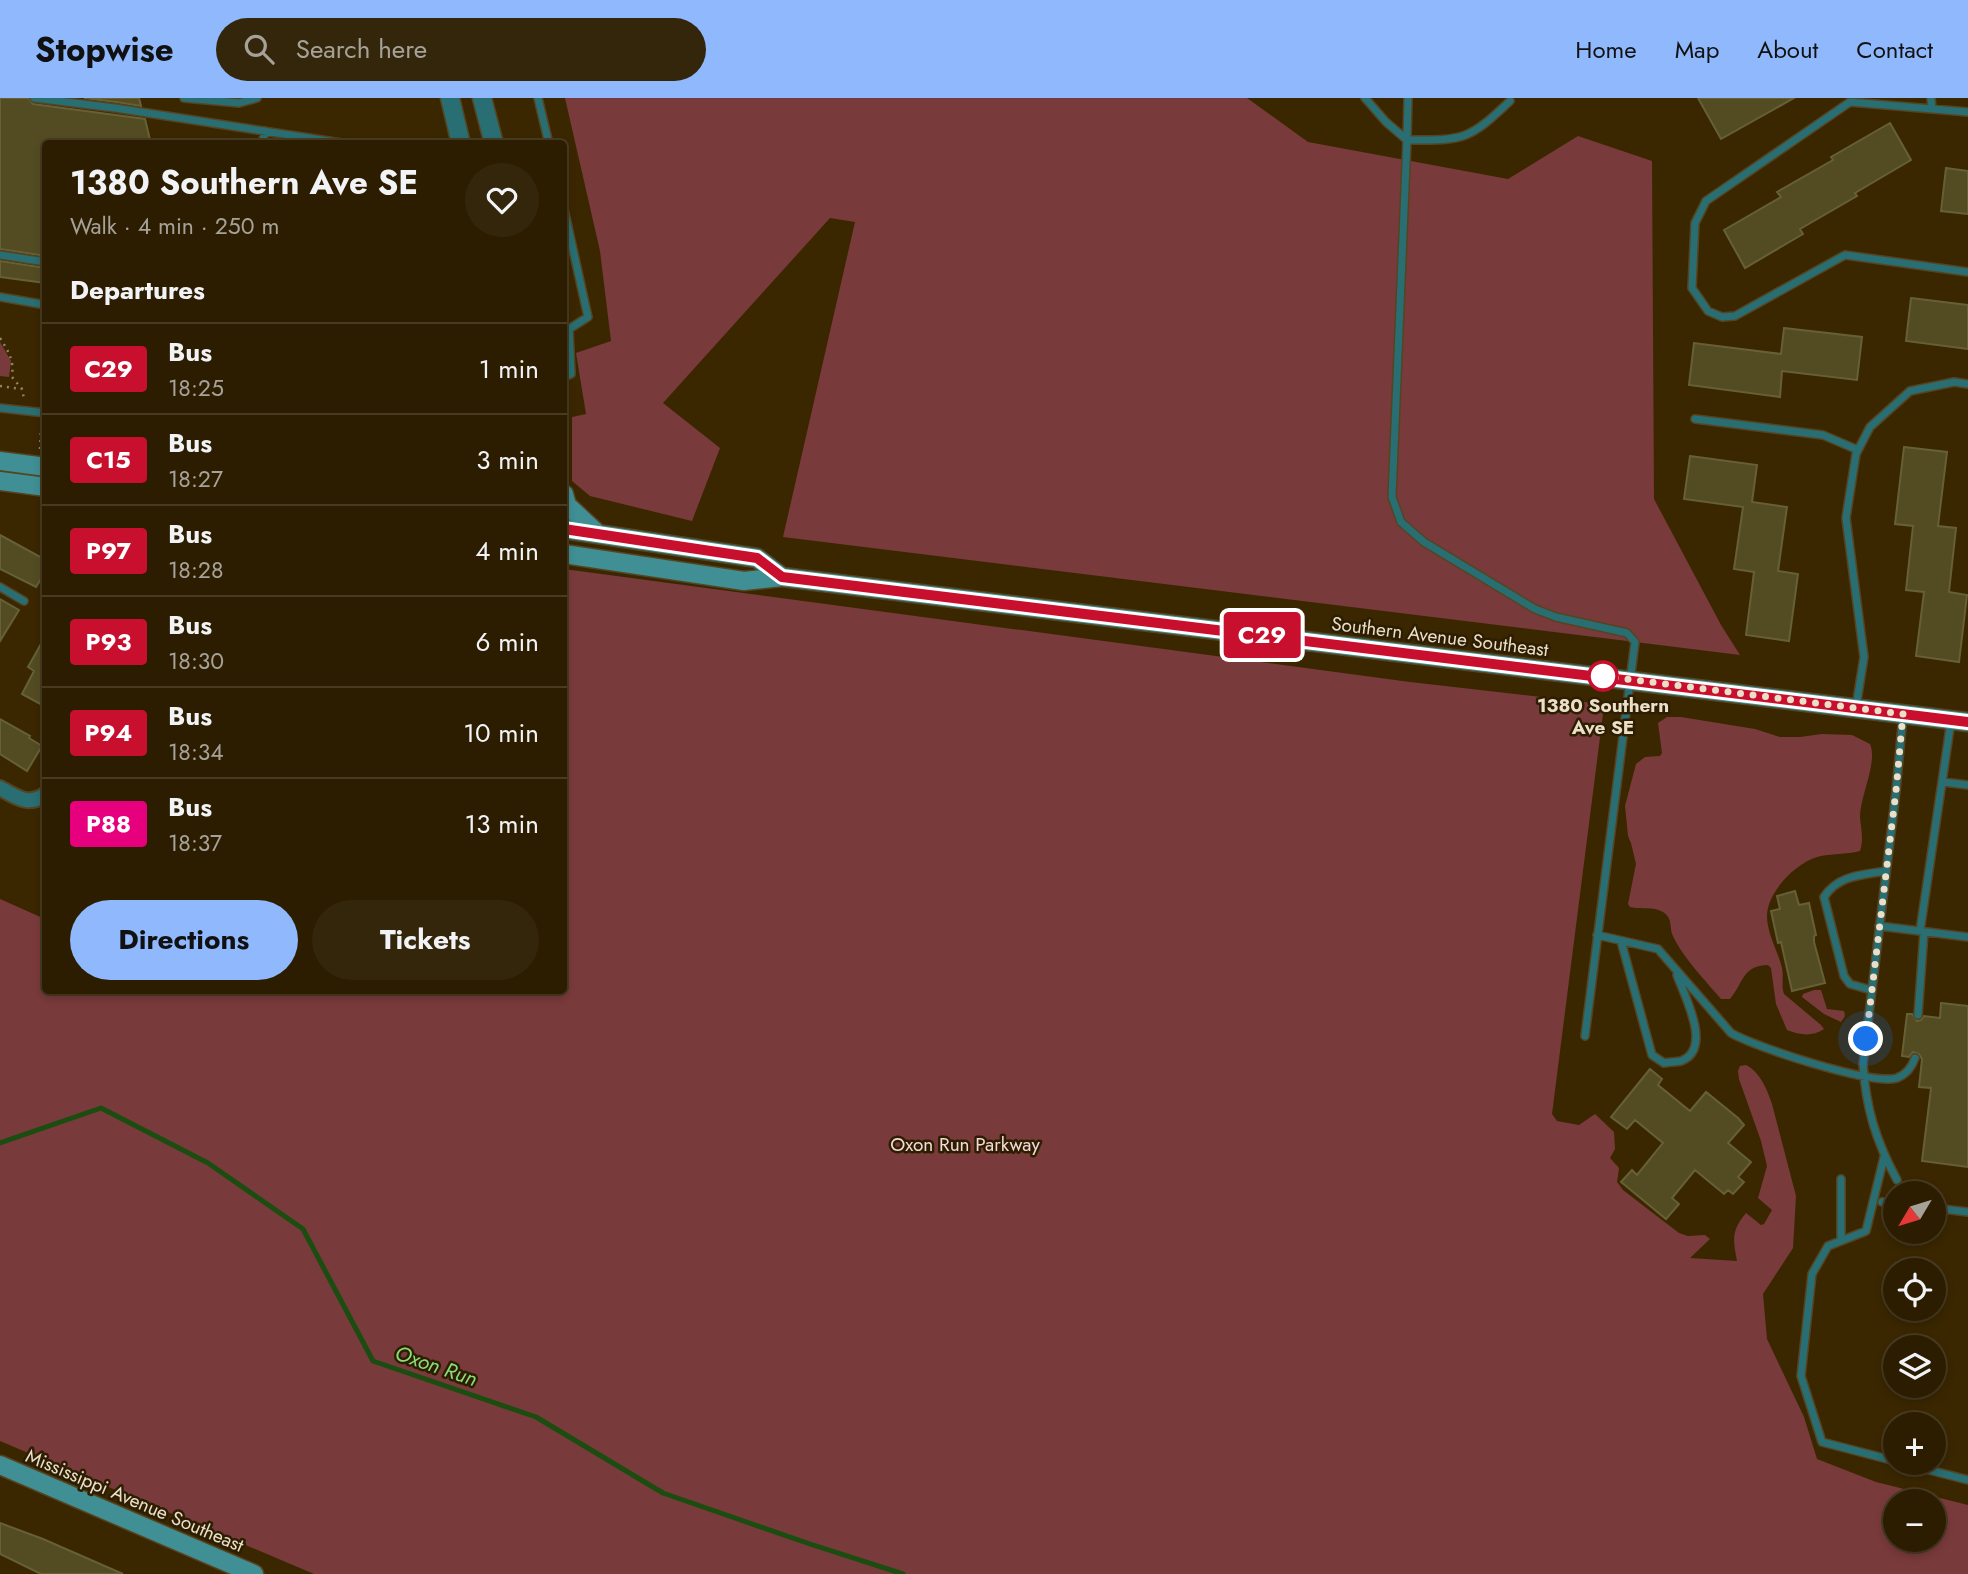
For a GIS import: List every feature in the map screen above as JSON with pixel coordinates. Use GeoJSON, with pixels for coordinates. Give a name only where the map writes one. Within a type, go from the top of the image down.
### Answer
{"type":"FeatureCollection","features":[{"type":"Feature","properties":{"kind":"main road"},"geometry":{"type":"LineString","coordinates":[[0,461],[42,458]]}},
{"type":"Feature","properties":{"kind":"main road"},"geometry":{"type":"LineString","coordinates":[[0,481],[42,486]]}},
{"type":"Feature","properties":{"kind":"main road"},"geometry":{"type":"LineString","coordinates":[[567,505],[597,533]]}},
{"type":"Feature","properties":{"kind":"main road","name":"Southern Avenue Southeast"},"geometry":{"type":"LineString","coordinates":[[567,529],[757,558],[782,577]]}},
{"type":"Feature","properties":{"kind":"main road","name":"Southern Avenue Southeast"},"geometry":{"type":"LineString","coordinates":[[567,554],[744,581],[782,577],[1960,721]]}},
{"type":"Feature","properties":{"kind":"main road","name":"Mississippi Avenue Southeast"},"geometry":{"type":"LineString","coordinates":[[0,1465],[254,1574]]}},
{"type":"Feature","properties":{"kind":"street"},"geometry":{"type":"LineString","coordinates":[[450,98],[460,140]]}},
{"type":"Feature","properties":{"kind":"street"},"geometry":{"type":"LineString","coordinates":[[482,98],[493,140]]}},
{"type":"Feature","properties":{"kind":"street"},"geometry":{"type":"LineString","coordinates":[[0,788],[20,800],[32,801],[42,796]]}},
{"type":"Feature","properties":{"kind":"lane"},"geometry":{"type":"LineString","coordinates":[[34,98],[322,140]]}},
{"type":"Feature","properties":{"kind":"lane"},"geometry":{"type":"LineString","coordinates":[[184,98],[257,98]]}},
{"type":"Feature","properties":{"kind":"lane"},"geometry":{"type":"LineString","coordinates":[[538,98],[548,140]]}},
{"type":"Feature","properties":{"kind":"lane"},"geometry":{"type":"LineString","coordinates":[[1365,98],[1386,122],[1407,140],[1453,140],[1465,137],[1486,123],[1510,101]]}},
{"type":"Feature","properties":{"kind":"lane"},"geometry":{"type":"LineString","coordinates":[[1408,98],[1392,497],[1401,522],[1424,542],[1535,609],[1556,617],[1628,633],[1635,642],[1585,1035]]}},
{"type":"Feature","properties":{"kind":"lane"},"geometry":{"type":"LineString","coordinates":[[1931,98],[1932,109]]}},
{"type":"Feature","properties":{"kind":"lane"},"geometry":{"type":"LineString","coordinates":[[1968,113],[1850,102],[1706,201],[1695,223],[1692,288],[1708,311],[1722,317],[1735,316],[1844,255],[1968,272]]}},
{"type":"Feature","properties":{"kind":"lane"},"geometry":{"type":"LineString","coordinates":[[263,140],[265,131]]}},
{"type":"Feature","properties":{"kind":"lane"},"geometry":{"type":"LineString","coordinates":[[567,222],[588,317],[569,329],[571,374],[567,376]]}},
{"type":"Feature","properties":{"kind":"lane"},"geometry":{"type":"LineString","coordinates":[[0,255],[42,261]]}},
{"type":"Feature","properties":{"kind":"lane"},"geometry":{"type":"LineString","coordinates":[[0,297],[42,304]]}},
{"type":"Feature","properties":{"kind":"lane"},"geometry":{"type":"LineString","coordinates":[[1856,708],[1864,657],[1846,518],[1858,450],[1870,427],[1910,391],[1954,382],[1968,384]]}},
{"type":"Feature","properties":{"kind":"lane"},"geometry":{"type":"LineString","coordinates":[[0,408],[42,413]]}},
{"type":"Feature","properties":{"kind":"lane"},"geometry":{"type":"LineString","coordinates":[[1695,419],[1823,435],[1858,450]]}},
{"type":"Feature","properties":{"kind":"lane"},"geometry":{"type":"LineString","coordinates":[[0,587],[24,601]]}},
{"type":"Feature","properties":{"kind":"lane"},"geometry":{"type":"LineString","coordinates":[[1897,1180],[1884,1157],[1870,1116],[1863,1076],[1903,714]]}},
{"type":"Feature","properties":{"kind":"lane"},"geometry":{"type":"LineString","coordinates":[[1918,1015],[1922,931],[1943,782],[1960,721]]}},
{"type":"Feature","properties":{"kind":"lane"},"geometry":{"type":"LineString","coordinates":[[1943,782],[1968,785]]}},
{"type":"Feature","properties":{"kind":"lane"},"geometry":{"type":"LineString","coordinates":[[1871,990],[1850,984],[1843,976],[1824,897],[1831,886],[1844,879],[1886,872]]}},
{"type":"Feature","properties":{"kind":"lane"},"geometry":{"type":"LineString","coordinates":[[1880,926],[1968,937]]}},
{"type":"Feature","properties":{"kind":"lane"},"geometry":{"type":"LineString","coordinates":[[1597,936],[1658,949],[1731,1033],[1746,1041],[1880,1079],[1896,1079],[1912,1067],[1915,1058]]}},
{"type":"Feature","properties":{"kind":"lane"},"geometry":{"type":"LineString","coordinates":[[1621,941],[1652,1055],[1664,1063],[1681,1060],[1693,1052],[1698,1037],[1676,971]]}},
{"type":"Feature","properties":{"kind":"lane"},"geometry":{"type":"LineString","coordinates":[[1883,1458],[1822,1442],[1801,1376],[1812,1274],[1828,1246],[1866,1231],[1884,1157]]}},
{"type":"Feature","properties":{"kind":"lane"},"geometry":{"type":"LineString","coordinates":[[1841,1178],[1841,1241]]}},
{"type":"Feature","properties":{"kind":"lane"},"geometry":{"type":"LineString","coordinates":[[1946,1209],[1968,1212]]}},
{"type":"Feature","properties":{"kind":"lane"},"geometry":{"type":"LineString","coordinates":[[1946,1474],[1968,1480]]}},
{"type":"Feature","properties":{"kind":"path"},"geometry":{"type":"LineString","coordinates":[[0,338],[11,355],[14,365],[12,377],[22,389],[24,399]]}},
{"type":"Feature","properties":{"kind":"path"},"geometry":{"type":"LineString","coordinates":[[0,386],[22,389]]}},
{"type":"Feature","properties":{"kind":"path"},"geometry":{"type":"LineString","coordinates":[[41,428],[42,443]]}},
{"type":"Feature","properties":{"kind":"green space"},"geometry":{"type":"Polygon","coordinates":[[[565,98],[1247,98],[1308,142],[1508,179],[1578,136],[1652,161],[1654,499],[1721,625],[1740,655],[783,537],[855,222],[830,218],[663,403],[720,448],[692,521],[590,496],[572,481],[572,417],[586,414],[576,353],[611,341],[600,251],[565,98]]]}},
{"type":"Feature","properties":{"kind":"green space"},"geometry":{"type":"Polygon","coordinates":[[[0,342],[11,361],[9,377],[0,376],[0,342]]]}},
{"type":"Feature","properties":{"kind":"green space","name":"Oxon Run Parkway"},"geometry":{"type":"Polygon","coordinates":[[[567,569],[1410,682],[1602,704],[1604,706],[1552,1114],[1557,1121],[1579,1125],[1595,1114],[1614,1132],[1615,1149],[1610,1158],[1619,1168],[1617,1182],[1623,1190],[1679,1233],[1688,1236],[1705,1235],[1710,1239],[1690,1258],[1737,1261],[1734,1236],[1741,1219],[1746,1213],[1761,1225],[1772,1210],[1758,1198],[1767,1166],[1738,1071],[1740,1066],[1746,1065],[1759,1076],[1772,1104],[1796,1196],[1793,1248],[1763,1294],[1767,1339],[1804,1417],[1817,1459],[1876,1482],[1904,1489],[1883,1489],[1883,1552],[1946,1552],[1946,1500],[1968,1505],[1968,1574],[314,1574],[0,1441],[0,899],[42,918],[42,994],[567,994],[567,569]]]}},
{"type":"Feature","properties":{"kind":"green space"},"geometry":{"type":"Polygon","coordinates":[[[1667,717],[1755,729],[1780,737],[1852,735],[1870,744],[1872,760],[1861,809],[1860,851],[1817,857],[1800,865],[1777,888],[1768,907],[1767,923],[1782,968],[1784,994],[1821,1025],[1824,1029],[1819,1032],[1806,1034],[1787,1030],[1776,1004],[1771,968],[1768,965],[1753,968],[1744,976],[1730,999],[1721,999],[1683,953],[1673,936],[1666,914],[1655,909],[1630,907],[1628,904],[1636,864],[1628,836],[1625,806],[1636,764],[1645,757],[1660,756],[1662,753],[1658,723],[1667,717]]]}},
{"type":"Feature","properties":{"kind":"green space"},"geometry":{"type":"Polygon","coordinates":[[[1821,990],[1827,1009],[1844,1011],[1845,1016],[1841,1022],[1824,1014],[1802,997],[1803,994],[1821,990]]]}},
{"type":"Feature","properties":{"kind":"building"},"geometry":{"type":"Polygon","coordinates":[[[0,98],[28,98],[33,104],[145,119],[150,140],[42,140],[42,255],[0,249],[0,98]]]}},
{"type":"Feature","properties":{"kind":"building"},"geometry":{"type":"Polygon","coordinates":[[[84,98],[139,98],[141,106],[116,102],[84,98]]]}},
{"type":"Feature","properties":{"kind":"building"},"geometry":{"type":"Polygon","coordinates":[[[1698,98],[1794,98],[1721,139],[1698,98]]]}},
{"type":"Feature","properties":{"kind":"building"},"geometry":{"type":"Polygon","coordinates":[[[1890,123],[1911,160],[1800,229],[1803,234],[1745,268],[1724,230],[1781,197],[1777,192],[1833,160],[1831,157],[1890,123]]]}},
{"type":"Feature","properties":{"kind":"building"},"geometry":{"type":"Polygon","coordinates":[[[1946,168],[1968,171],[1968,214],[1941,211],[1946,168]]]}},
{"type":"Feature","properties":{"kind":"building"},"geometry":{"type":"Polygon","coordinates":[[[0,261],[42,267],[42,282],[0,277],[0,261]]]}},
{"type":"Feature","properties":{"kind":"building"},"geometry":{"type":"Polygon","coordinates":[[[1911,298],[1968,305],[1968,349],[1906,341],[1911,298]]]}},
{"type":"Feature","properties":{"kind":"building"},"geometry":{"type":"Polygon","coordinates":[[[1784,328],[1862,337],[1857,380],[1782,371],[1780,397],[1689,385],[1694,343],[1781,354],[1784,328]]]}},
{"type":"Feature","properties":{"kind":"building"},"geometry":{"type":"Polygon","coordinates":[[[1904,447],[1947,452],[1938,526],[1956,528],[1949,592],[1967,595],[1959,662],[1916,656],[1924,592],[1906,590],[1913,526],[1895,524],[1904,447]]]}},
{"type":"Feature","properties":{"kind":"building"},"geometry":{"type":"Polygon","coordinates":[[[1690,456],[1757,465],[1752,502],[1787,507],[1778,571],[1798,574],[1789,641],[1746,635],[1754,572],[1734,569],[1743,507],[1684,499],[1690,456]]]}},
{"type":"Feature","properties":{"kind":"building"},"geometry":{"type":"Polygon","coordinates":[[[0,535],[42,558],[42,577],[36,587],[0,569],[0,535]]]}},
{"type":"Feature","properties":{"kind":"building"},"geometry":{"type":"Polygon","coordinates":[[[0,599],[19,610],[0,641],[0,599]]]}},
{"type":"Feature","properties":{"kind":"building"},"geometry":{"type":"Polygon","coordinates":[[[42,642],[42,705],[22,694],[34,671],[28,667],[42,642]]]}},
{"type":"Feature","properties":{"kind":"building"},"geometry":{"type":"Polygon","coordinates":[[[0,719],[42,746],[27,771],[0,754],[0,719]]]}},
{"type":"Feature","properties":{"kind":"building"},"geometry":{"type":"Polygon","coordinates":[[[1795,891],[1799,905],[1809,903],[1816,935],[1814,942],[1825,983],[1792,991],[1771,911],[1780,909],[1777,896],[1795,891]]]}},
{"type":"Feature","properties":{"kind":"building"},"geometry":{"type":"Polygon","coordinates":[[[1941,1003],[1968,1006],[1968,1167],[1922,1161],[1931,1088],[1919,1087],[1922,1059],[1919,1054],[1913,1052],[1909,1057],[1902,1056],[1907,1014],[1912,1014],[1917,1021],[1924,1016],[1940,1018],[1941,1003]]]}},
{"type":"Feature","properties":{"kind":"building"},"geometry":{"type":"Polygon","coordinates":[[[1650,1069],[1662,1079],[1658,1085],[1690,1111],[1706,1092],[1738,1118],[1744,1125],[1728,1143],[1751,1162],[1738,1177],[1744,1182],[1733,1194],[1728,1190],[1724,1194],[1695,1170],[1672,1198],[1679,1204],[1666,1219],[1621,1182],[1632,1170],[1637,1175],[1663,1143],[1635,1120],[1627,1129],[1611,1117],[1650,1069]]]}},
{"type":"Feature","properties":{"kind":"building"},"geometry":{"type":"Polygon","coordinates":[[[0,1523],[123,1574],[41,1574],[0,1554],[0,1523]]]}},
{"type":"Feature","properties":{"kind":"waterway","name":"Oxon Run"},"geometry":{"type":"LineString","coordinates":[[0,1143],[101,1108],[208,1163],[303,1229],[373,1361],[536,1417],[663,1493],[903,1574]]}},
{"type":"Feature","properties":{"kind":"bus line","name":"C29"},"geometry":{"type":"LineString","coordinates":[[567,529],[757,558],[782,577],[1968,722]]}},
{"type":"Feature","properties":{"kind":"place","name":"1380 Southern Ave SE"},"geometry":{"type":"Point","coordinates":[1603,676]}},
{"type":"Feature","properties":{"kind":"route"},"geometry":{"type":"LineString","coordinates":[[1603,676],[1903,714],[1866,1039]]}}]}
